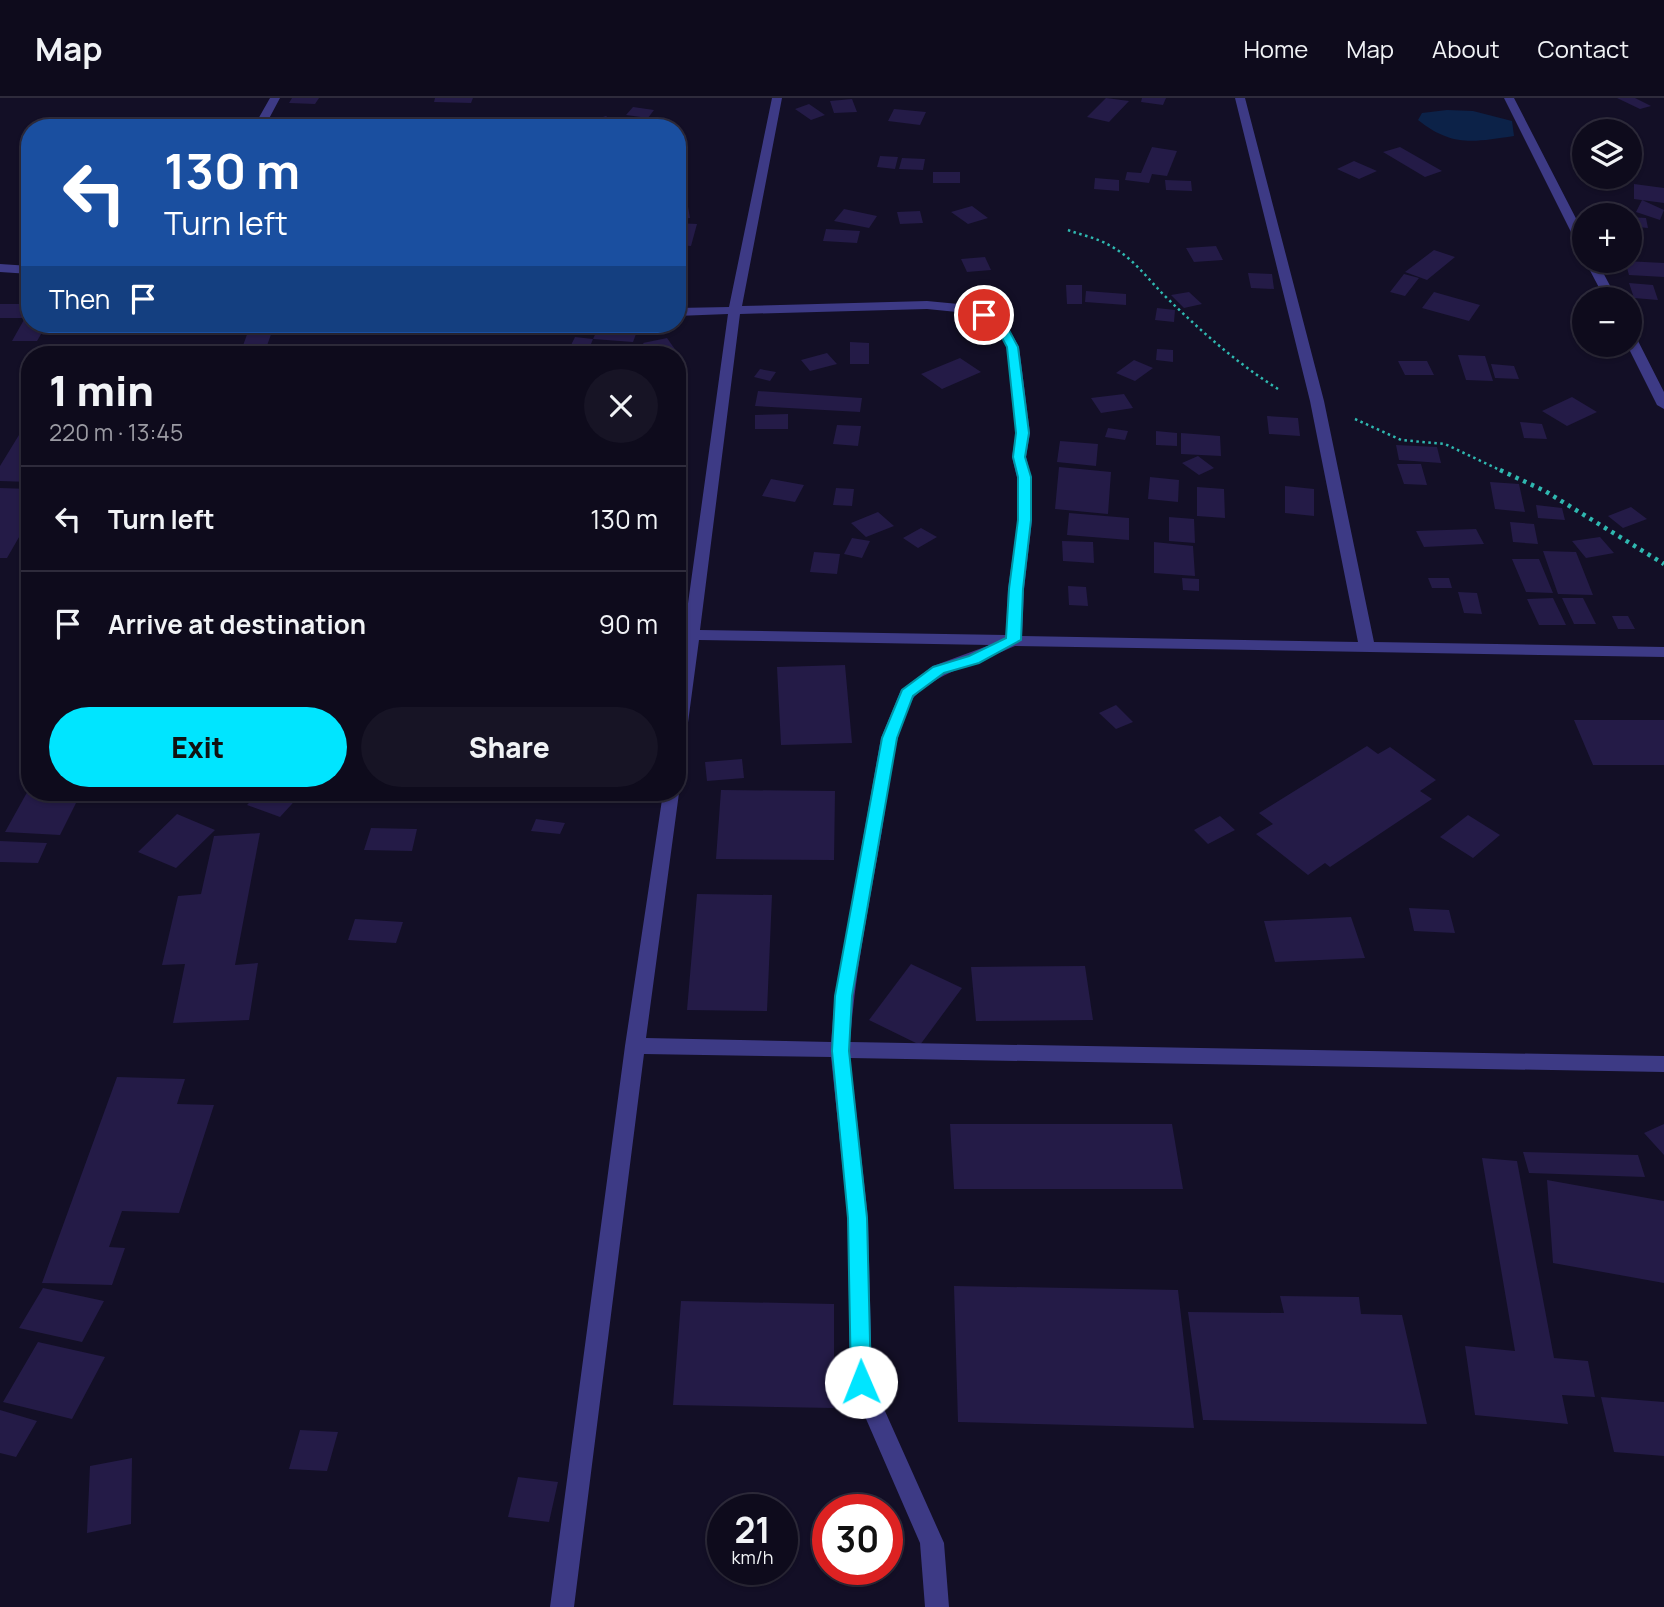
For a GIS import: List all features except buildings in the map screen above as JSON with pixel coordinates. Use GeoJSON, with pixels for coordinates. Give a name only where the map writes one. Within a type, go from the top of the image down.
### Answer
{"type":"FeatureCollection","features":[{"type":"Feature","properties":{"kind":"street"},"geometry":{"type":"LineString","coordinates":[[263,119],[275,98]]}},
{"type":"Feature","properties":{"kind":"street"},"geometry":{"type":"LineString","coordinates":[[686,683],[734,313],[777,98]]}},
{"type":"Feature","properties":{"kind":"street"},"geometry":{"type":"LineString","coordinates":[[1240,98],[1317,401],[1367,647]]}},
{"type":"Feature","properties":{"kind":"street"},"geometry":{"type":"LineString","coordinates":[[1509,98],[1572,222]]}},
{"type":"Feature","properties":{"kind":"street"},"geometry":{"type":"LineString","coordinates":[[0,268],[21,269]]}},
{"type":"Feature","properties":{"kind":"street"},"geometry":{"type":"LineString","coordinates":[[686,312],[734,313],[927,305],[969,309],[999,321],[1013,347],[1023,433],[1019,457],[1024,477],[1025,520],[1013,640]]}},
{"type":"Feature","properties":{"kind":"street"},"geometry":{"type":"LineString","coordinates":[[1640,357],[1664,405]]}},
{"type":"Feature","properties":{"kind":"street"},"geometry":{"type":"LineString","coordinates":[[693,635],[1664,652]]}},
{"type":"Feature","properties":{"kind":"street"},"geometry":{"type":"LineString","coordinates":[[937,1607],[932,1543],[861,1382],[858,1218],[840,1051],[844,996],[890,738],[907,694],[939,670],[974,659],[1013,640]]}},
{"type":"Feature","properties":{"kind":"street"},"geometry":{"type":"LineString","coordinates":[[562,1607],[669,801]]}},
{"type":"Feature","properties":{"kind":"street"},"geometry":{"type":"LineString","coordinates":[[635,1046],[1664,1064]]}},
{"type":"Feature","properties":{"kind":"path"},"geometry":{"type":"LineString","coordinates":[[1068,230],[1108,244],[1143,268],[1163,294],[1241,366],[1284,393],[1317,401],[1401,440],[1445,444],[1545,491],[1664,564]]}},
{"type":"Feature","properties":{"kind":"water"},"geometry":{"type":"Polygon","coordinates":[[[1473,111],[1512,121],[1514,136],[1475,141],[1453,139],[1430,129],[1418,120],[1422,113],[1473,111]]]}},
{"type":"Feature","properties":{"kind":"route"},"geometry":{"type":"LineString","coordinates":[[861,1382],[858,1218],[840,1051],[844,996],[890,738],[907,694],[939,670],[974,659],[1013,640],[1025,520],[1024,477],[1019,457],[1023,433],[1013,347],[999,321],[984,315]]}}]}
